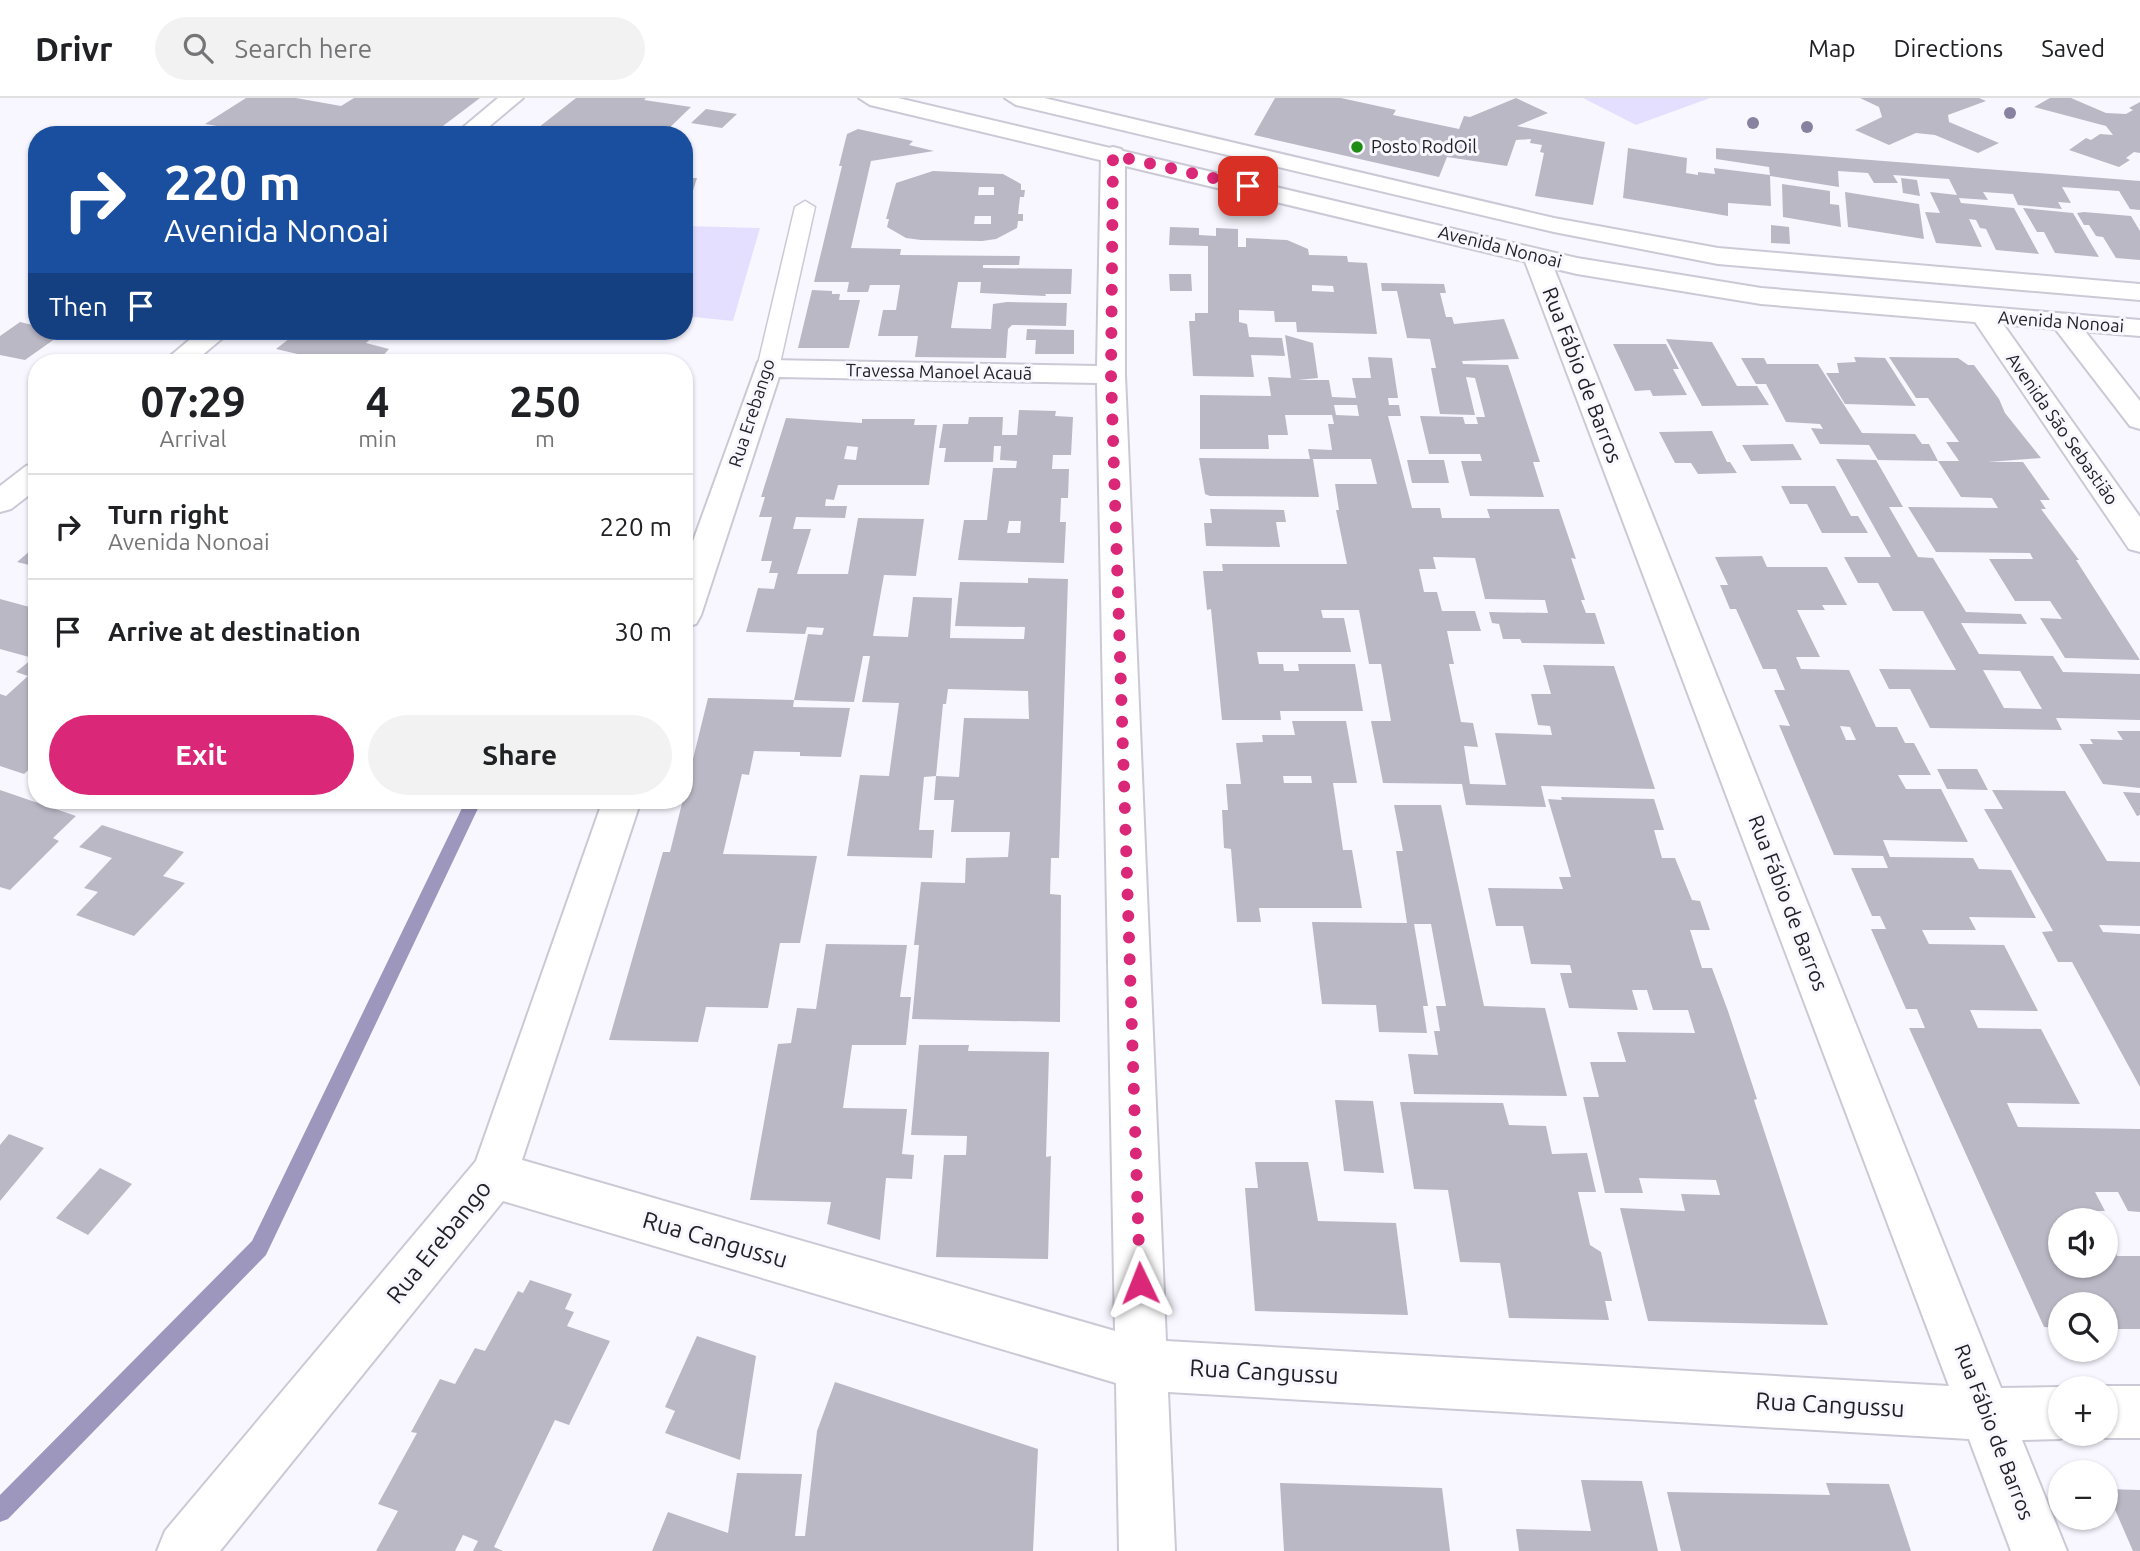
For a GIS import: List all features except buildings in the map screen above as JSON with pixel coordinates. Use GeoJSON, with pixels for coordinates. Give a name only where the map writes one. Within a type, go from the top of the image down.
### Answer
{"type":"FeatureCollection","features":[{"type":"Feature","properties":{"kind":"street"},"geometry":{"type":"LineString","coordinates":[[476,126],[512,98]]}},
{"type":"Feature","properties":{"kind":"street","name":"Avenida Nonoai"},"geometry":{"type":"LineString","coordinates":[[870,98],[1577,266],[1760,296],[2140,328]]}},
{"type":"Feature","properties":{"kind":"street","name":"Avenida Nonoai"},"geometry":{"type":"LineString","coordinates":[[1016,98],[1554,225],[1718,256],[2140,292]]}},
{"type":"Feature","properties":{"kind":"street"},"geometry":{"type":"LineString","coordinates":[[1113,155],[1111,375],[1147,1551]]}},
{"type":"Feature","properties":{"kind":"street","name":"Rua Fábio de Barros"},"geometry":{"type":"LineString","coordinates":[[1536,256],[2039,1551]]}},
{"type":"Feature","properties":{"kind":"street"},"geometry":{"type":"LineString","coordinates":[[1984,316],[1983,309],[1993,303],[2140,310]]}},
{"type":"Feature","properties":{"kind":"street","name":"Avenida São Sebastião"},"geometry":{"type":"LineString","coordinates":[[1984,316],[2140,541]]}},
{"type":"Feature","properties":{"kind":"street"},"geometry":{"type":"LineString","coordinates":[[2063,322],[2140,420]]}},
{"type":"Feature","properties":{"kind":"street"},"geometry":{"type":"LineString","coordinates":[[187,354],[205,340]]}},
{"type":"Feature","properties":{"kind":"street","name":"Travessa Manoel Acauã"},"geometry":{"type":"LineString","coordinates":[[768,368],[1111,375]]}},
{"type":"Feature","properties":{"kind":"street","name":"Rua Erebango"},"geometry":{"type":"LineString","coordinates":[[693,589],[768,368]]}},
{"type":"Feature","properties":{"kind":"street"},"geometry":{"type":"LineString","coordinates":[[0,502],[28,480]]}},
{"type":"Feature","properties":{"kind":"street","name":"Rua Erebango"},"geometry":{"type":"LineString","coordinates":[[186,1551],[494,1175],[619,809]]}},
{"type":"Feature","properties":{"kind":"street","name":"Rua Cangussu"},"geometry":{"type":"LineString","coordinates":[[494,1175],[1143,1365],[1988,1414],[2048,1413]]}},
{"type":"Feature","properties":{"kind":"street"},"geometry":{"type":"LineString","coordinates":[[2118,1412],[2140,1412]]}},
{"type":"Feature","properties":{"kind":"lane","name":"Rua Erebango"},"geometry":{"type":"LineString","coordinates":[[768,368],[806,207]]}},
{"type":"Feature","properties":{"kind":"shaded area"},"geometry":{"type":"Polygon","coordinates":[[[1583,98],[1710,98],[1636,125],[1583,98]]]}},
{"type":"Feature","properties":{"kind":"shaded area"},"geometry":{"type":"Polygon","coordinates":[[[693,226],[760,228],[733,321],[693,317],[693,226]]]}},
{"type":"Feature","properties":{"kind":"waterway"},"geometry":{"type":"LineString","coordinates":[[0,1511],[259,1248],[470,809]]}},
{"type":"Feature","properties":{"kind":"place","name":"Posto RodOil"},"geometry":{"type":"Point","coordinates":[1357,147]}},
{"type":"Feature","properties":{"kind":"route"},"geometry":{"type":"LineString","coordinates":[[1140,1283],[1111,375],[1113,155],[1248,186]]}}]}
